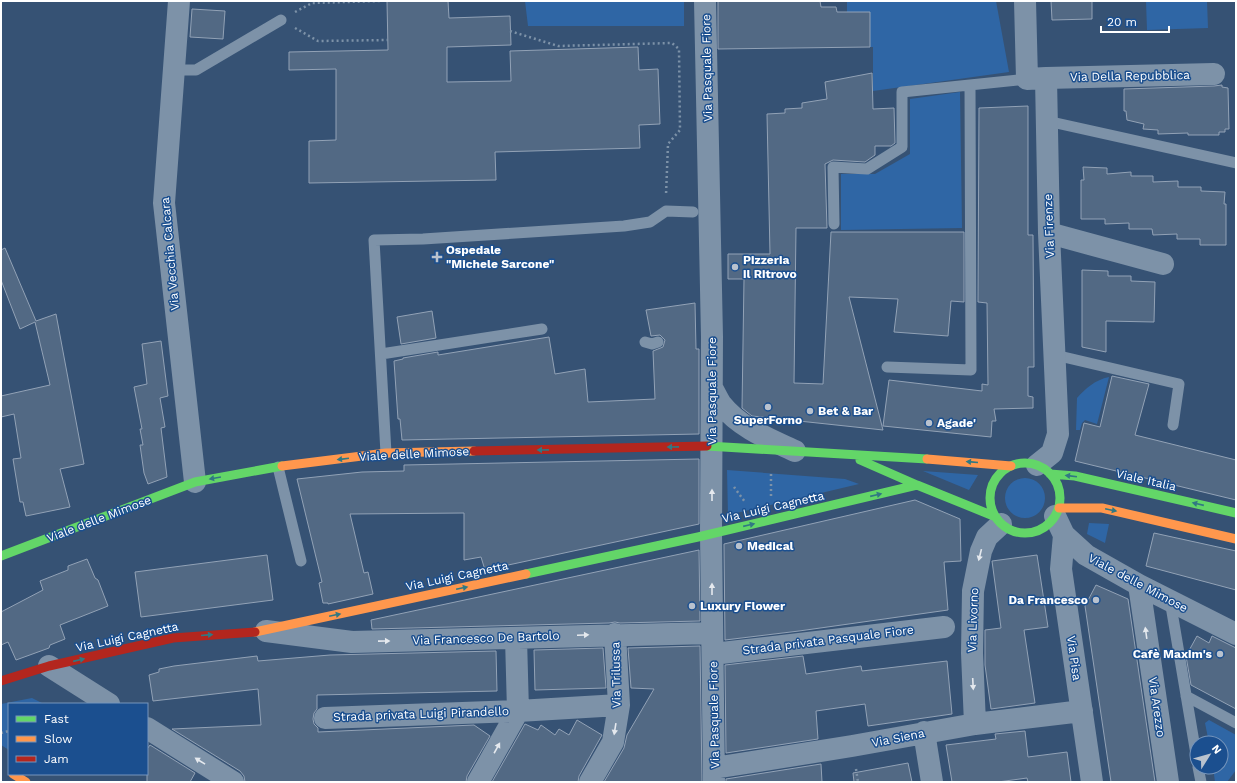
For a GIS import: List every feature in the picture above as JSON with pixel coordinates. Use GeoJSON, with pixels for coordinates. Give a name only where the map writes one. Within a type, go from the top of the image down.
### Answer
{"type":"FeatureCollection","features":[{"type":"Feature","properties":{"kind":"main road","name":"Viale delle Mimose"},"geometry":{"type":"LineString","coordinates":[[1,556],[195,482],[278,467],[386,453],[712,446],[1011,466]]}},
{"type":"Feature","properties":{"kind":"main road","name":"Viale delle Mimose"},"geometry":{"type":"LineString","coordinates":[[848,455],[998,520]]}},
{"type":"Feature","properties":{"kind":"main road"},"geometry":{"type":"LineString","coordinates":[[1059,519],[1060,496],[1057,484],[1044,469],[1029,463],[1020,463],[1011,466],[999,475],[991,488],[990,499],[992,509],[998,520],[1010,529],[1020,533],[1041,529],[1059,519],[1102,508],[1236,539]]}},
{"type":"Feature","properties":{"kind":"main road","name":"Viale Italia"},"geometry":{"type":"LineString","coordinates":[[1044,469],[1236,513]]}},
{"type":"Feature","properties":{"kind":"main road","name":"Via Luigi Cagnetta"},"geometry":{"type":"LineString","coordinates":[[1,681],[49,666],[173,638],[261,631],[712,534],[917,486]]}},
{"type":"Feature","properties":{"kind":"main road"},"geometry":{"type":"LineString","coordinates":[[15,775],[26,782]]}},
{"type":"Feature","properties":{"kind":"street","name":"Via Vecchia Calcara"},"geometry":{"type":"LineString","coordinates":[[179,1],[164,203],[195,482]]}},
{"type":"Feature","properties":{"kind":"street","name":"Via Pasquale Fiore"},"geometry":{"type":"LineString","coordinates":[[705,1],[712,388],[712,633],[714,775]]}},
{"type":"Feature","properties":{"kind":"street","name":"Via Firenze"},"geometry":{"type":"LineString","coordinates":[[1025,1],[1036,78],[1047,121],[1049,234],[1058,434],[1052,453],[1044,469]]}},
{"type":"Feature","properties":{"kind":"street","name":"Via Della Repubblica"},"geometry":{"type":"LineString","coordinates":[[1036,78],[1214,74]]}},
{"type":"Feature","properties":{"kind":"street"},"geometry":{"type":"LineString","coordinates":[[1049,234],[1163,264]]}},
{"type":"Feature","properties":{"kind":"street","name":"Viale delle Mimose"},"geometry":{"type":"LineString","coordinates":[[712,388],[721,404],[732,416],[752,430],[795,451]]}},
{"type":"Feature","properties":{"kind":"street","name":"Viale delle Mimose"},"geometry":{"type":"LineString","coordinates":[[1059,519],[1086,555],[1139,585],[1236,634]]}},
{"type":"Feature","properties":{"kind":"street","name":"Via Pisa"},"geometry":{"type":"LineString","coordinates":[[1059,519],[1061,569],[1092,782]]}},
{"type":"Feature","properties":{"kind":"street","name":"Via Livorno"},"geometry":{"type":"LineString","coordinates":[[975,724],[972,653],[972,590],[980,551],[998,520]]}},
{"type":"Feature","properties":{"kind":"street","name":"Via Arezzo"},"geometry":{"type":"LineString","coordinates":[[1139,585],[1168,782]]}},
{"type":"Feature","properties":{"kind":"street","name":"Strada privata Pasquale Fiore"},"geometry":{"type":"LineString","coordinates":[[713,654],[944,627]]}},
{"type":"Feature","properties":{"kind":"street","name":"Via Francesco De Bartolo"},"geometry":{"type":"LineString","coordinates":[[261,631],[352,642],[615,634],[712,633]]}},
{"type":"Feature","properties":{"kind":"street","name":"Via Trilussa"},"geometry":{"type":"LineString","coordinates":[[590,782],[613,742],[619,705],[615,634]]}},
{"type":"Feature","properties":{"kind":"street"},"geometry":{"type":"LineString","coordinates":[[478,782],[518,710],[516,638]]}},
{"type":"Feature","properties":{"kind":"street"},"geometry":{"type":"LineString","coordinates":[[49,666],[107,703]]}},
{"type":"Feature","properties":{"kind":"street","name":"Strada privata Luigi Pirandello"},"geometry":{"type":"LineString","coordinates":[[325,718],[619,705]]}},
{"type":"Feature","properties":{"kind":"street","name":"Via Siena"},"geometry":{"type":"LineString","coordinates":[[714,775],[924,732],[975,724],[1082,711]]}},
{"type":"Feature","properties":{"kind":"street"},"geometry":{"type":"LineString","coordinates":[[148,729],[233,782]]}},
{"type":"Feature","properties":{"kind":"street"},"geometry":{"type":"LineString","coordinates":[[924,732],[932,782]]}},
{"type":"Feature","properties":{"kind":"lane"},"geometry":{"type":"LineString","coordinates":[[173,70],[196,70],[281,20]]}},
{"type":"Feature","properties":{"kind":"lane"},"geometry":{"type":"LineString","coordinates":[[834,224],[833,167],[867,169],[902,147],[902,92],[1036,78]]}},
{"type":"Feature","properties":{"kind":"lane"},"geometry":{"type":"LineString","coordinates":[[887,367],[971,370],[970,85]]}},
{"type":"Feature","properties":{"kind":"lane"},"geometry":{"type":"LineString","coordinates":[[1047,121],[1236,163]]}},
{"type":"Feature","properties":{"kind":"lane"},"geometry":{"type":"LineString","coordinates":[[386,453],[374,240],[423,239],[624,226],[650,222],[666,211],[693,212]]}},
{"type":"Feature","properties":{"kind":"lane"},"geometry":{"type":"LineString","coordinates":[[381,354],[542,329]]}},
{"type":"Feature","properties":{"kind":"lane"},"geometry":{"type":"LineString","coordinates":[[645,342],[652,344],[658,342]]}},
{"type":"Feature","properties":{"kind":"lane"},"geometry":{"type":"LineString","coordinates":[[1055,355],[1180,384],[1173,425]]}},
{"type":"Feature","properties":{"kind":"lane"},"geometry":{"type":"LineString","coordinates":[[278,467],[301,561]]}},
{"type":"Feature","properties":{"kind":"lane"},"geometry":{"type":"LineString","coordinates":[[1170,600],[1193,735]]}},
{"type":"Feature","properties":{"kind":"lane"},"geometry":{"type":"LineString","coordinates":[[1186,696],[1236,723]]}},
{"type":"Feature","properties":{"kind":"path"},"geometry":{"type":"LineString","coordinates":[[281,20],[312,3],[380,1]]}},
{"type":"Feature","properties":{"kind":"path"},"geometry":{"type":"LineString","coordinates":[[281,20],[318,41],[388,40]]}},
{"type":"Feature","properties":{"kind":"path"},"geometry":{"type":"LineString","coordinates":[[510,31],[558,46],[672,43],[679,49],[680,130],[668,144],[666,211]]}},
{"type":"Feature","properties":{"kind":"path"},"geometry":{"type":"LineString","coordinates":[[771,468],[770,494],[772,501]]}},
{"type":"Feature","properties":{"kind":"path"},"geometry":{"type":"LineString","coordinates":[[732,484],[747,506]]}},
{"type":"Feature","properties":{"kind":"shaded area"},"geometry":{"type":"Polygon","coordinates":[[[525,1],[684,1],[684,26],[528,26],[525,1]]]}},
{"type":"Feature","properties":{"kind":"shaded area"},"geometry":{"type":"Polygon","coordinates":[[[847,1],[996,1],[1009,72],[873,91],[873,47],[870,47],[870,12],[847,12],[847,1]]]}},
{"type":"Feature","properties":{"kind":"shaded area"},"geometry":{"type":"Polygon","coordinates":[[[1146,1],[1207,1],[1208,28],[1147,30],[1146,1]]]}},
{"type":"Feature","properties":{"kind":"shaded area"},"geometry":{"type":"Polygon","coordinates":[[[960,92],[962,228],[841,230],[841,174],[875,174],[910,154],[910,99],[960,92]]]}},
{"type":"Feature","properties":{"kind":"shaded area"},"geometry":{"type":"Polygon","coordinates":[[[1109,377],[1097,424],[1085,420],[1082,423],[1080,430],[1076,430],[1077,398],[1091,385],[1099,380],[1109,377]]]}},
{"type":"Feature","properties":{"kind":"shaded area"},"geometry":{"type":"Polygon","coordinates":[[[727,470],[845,479],[859,484],[728,515],[727,470]]]}},
{"type":"Feature","properties":{"kind":"shaded area"},"geometry":{"type":"Polygon","coordinates":[[[923,471],[978,475],[969,490],[923,471]]]}},
{"type":"Feature","properties":{"kind":"shaded area"},"geometry":{"type":"Polygon","coordinates":[[[1025,478],[1039,484],[1045,498],[1039,512],[1025,518],[1011,512],[1005,498],[1011,484],[1025,478]]]}},
{"type":"Feature","properties":{"kind":"shaded area"},"geometry":{"type":"Polygon","coordinates":[[[1089,523],[1109,524],[1105,543],[1087,534],[1089,523]]]}},
{"type":"Feature","properties":{"kind":"shaded area"},"geometry":{"type":"Polygon","coordinates":[[[32,698],[42,703],[8,703],[8,749],[1,745],[1,704],[32,698]]]}},
{"type":"Feature","properties":{"kind":"shaded area"},"geometry":{"type":"Polygon","coordinates":[[[1209,720],[1236,735],[1236,770],[1227,782],[1215,782],[1214,775],[1229,775],[1229,735],[1207,735],[1205,723],[1209,720]]]}},
{"type":"Feature","properties":{"kind":"building"},"geometry":{"type":"Polygon","coordinates":[[[387,1],[448,1],[449,18],[510,16],[511,45],[447,47],[447,82],[511,81],[510,51],[638,47],[639,70],[658,69],[660,124],[639,125],[640,148],[495,152],[496,180],[309,183],[309,141],[336,140],[336,69],[289,70],[289,52],[388,50],[387,1]]]}},
{"type":"Feature","properties":{"kind":"building"},"geometry":{"type":"Polygon","coordinates":[[[718,1],[820,1],[821,7],[836,7],[837,12],[870,12],[870,47],[718,49],[718,1]]]}},
{"type":"Feature","properties":{"kind":"building"},"geometry":{"type":"Polygon","coordinates":[[[1051,1],[1092,1],[1092,19],[1052,20],[1051,1]]]}},
{"type":"Feature","properties":{"kind":"building"},"geometry":{"type":"Polygon","coordinates":[[[192,9],[225,11],[223,39],[190,37],[192,9]]]}},
{"type":"Feature","properties":{"kind":"building"},"geometry":{"type":"Polygon","coordinates":[[[872,73],[873,109],[894,108],[895,143],[891,146],[875,146],[875,155],[865,162],[833,160],[825,164],[827,228],[796,228],[794,383],[823,384],[831,232],[964,232],[964,302],[951,301],[948,336],[894,332],[898,299],[849,297],[883,430],[752,416],[742,408],[744,279],[728,279],[728,254],[770,254],[767,114],[785,113],[785,109],[802,108],[802,103],[827,99],[825,82],[872,73]]]}},
{"type":"Feature","properties":{"kind":"building"},"geometry":{"type":"Polygon","coordinates":[[[1222,85],[1222,87],[1228,88],[1229,129],[1225,129],[1225,132],[1219,132],[1219,135],[1188,135],[1188,133],[1158,134],[1158,130],[1143,129],[1144,124],[1127,120],[1126,111],[1124,111],[1124,89],[1222,85]]]}},
{"type":"Feature","properties":{"kind":"building"},"geometry":{"type":"Polygon","coordinates":[[[1028,106],[1028,235],[1033,235],[1034,367],[1028,367],[1028,396],[1033,397],[1033,408],[994,409],[996,421],[992,421],[991,437],[883,426],[889,380],[982,391],[982,384],[988,385],[987,303],[978,302],[979,108],[1028,106]]]}},
{"type":"Feature","properties":{"kind":"building"},"geometry":{"type":"Polygon","coordinates":[[[1083,167],[1107,168],[1107,174],[1131,172],[1131,176],[1153,176],[1153,182],[1178,181],[1178,187],[1201,187],[1201,191],[1225,192],[1224,204],[1226,204],[1226,245],[1200,245],[1200,239],[1177,239],[1177,234],[1153,235],[1152,229],[1129,229],[1129,223],[1105,224],[1105,219],[1081,219],[1081,180],[1084,180],[1083,167]]]}},
{"type":"Feature","properties":{"kind":"building"},"geometry":{"type":"Polygon","coordinates":[[[5,248],[36,321],[56,314],[84,464],[60,469],[70,507],[26,516],[23,502],[20,502],[13,459],[21,458],[14,414],[1,417],[1,396],[50,385],[35,322],[20,329],[1,280],[1,250],[5,248]]]}},
{"type":"Feature","properties":{"kind":"building"},"geometry":{"type":"Polygon","coordinates":[[[1082,270],[1108,271],[1108,276],[1131,276],[1131,281],[1155,282],[1154,322],[1106,321],[1106,352],[1082,347],[1082,270]]]}},
{"type":"Feature","properties":{"kind":"building"},"geometry":{"type":"Polygon","coordinates":[[[695,303],[696,349],[699,349],[699,434],[402,440],[400,419],[398,419],[394,361],[438,352],[438,355],[549,337],[555,374],[585,369],[588,402],[655,399],[653,351],[663,347],[665,340],[660,335],[651,336],[646,310],[695,303]]]}},
{"type":"Feature","properties":{"kind":"building"},"geometry":{"type":"Polygon","coordinates":[[[432,311],[436,338],[401,344],[397,317],[432,311]]]}},
{"type":"Feature","properties":{"kind":"building"},"geometry":{"type":"Polygon","coordinates":[[[161,341],[168,396],[160,398],[165,427],[161,428],[167,477],[148,484],[144,473],[140,445],[143,445],[140,429],[142,429],[134,387],[147,384],[142,344],[161,341]]]}},
{"type":"Feature","properties":{"kind":"building"},"geometry":{"type":"Polygon","coordinates":[[[1112,376],[1149,384],[1135,435],[1236,460],[1236,500],[1075,461],[1084,423],[1100,427],[1112,376]]]}},
{"type":"Feature","properties":{"kind":"building"},"geometry":{"type":"Polygon","coordinates":[[[699,459],[699,524],[485,570],[481,557],[464,560],[464,513],[350,514],[364,573],[368,572],[373,594],[328,604],[323,603],[319,583],[322,582],[297,479],[362,472],[404,471],[404,465],[699,459]]]}},
{"type":"Feature","properties":{"kind":"building"},"geometry":{"type":"Polygon","coordinates":[[[915,500],[960,519],[961,561],[944,562],[948,610],[725,640],[724,544],[915,500]]]}},
{"type":"Feature","properties":{"kind":"building"},"geometry":{"type":"Polygon","coordinates":[[[1154,533],[1236,551],[1236,590],[1146,566],[1154,533]]]}},
{"type":"Feature","properties":{"kind":"building"},"geometry":{"type":"Polygon","coordinates":[[[699,550],[700,621],[372,629],[371,620],[699,550]]]}},
{"type":"Feature","properties":{"kind":"building"},"geometry":{"type":"Polygon","coordinates":[[[267,555],[273,600],[141,617],[135,572],[267,555]]]}},
{"type":"Feature","properties":{"kind":"building"},"geometry":{"type":"Polygon","coordinates":[[[1037,555],[1048,627],[1024,630],[1035,703],[991,709],[985,665],[985,630],[1001,628],[992,561],[1037,555]]]}},
{"type":"Feature","properties":{"kind":"building"},"geometry":{"type":"Polygon","coordinates":[[[87,559],[95,578],[98,580],[108,606],[60,625],[65,639],[50,645],[49,648],[16,660],[8,642],[1,645],[1,612],[43,590],[40,581],[68,570],[68,566],[87,559]]]}},
{"type":"Feature","properties":{"kind":"building"},"geometry":{"type":"Polygon","coordinates":[[[1096,585],[1128,599],[1155,782],[1111,782],[1085,606],[1096,585]]]}},
{"type":"Feature","properties":{"kind":"building"},"geometry":{"type":"Polygon","coordinates":[[[1197,636],[1209,643],[1212,636],[1236,648],[1236,709],[1191,685],[1186,656],[1197,636]]]}},
{"type":"Feature","properties":{"kind":"building"},"geometry":{"type":"Polygon","coordinates":[[[700,646],[702,782],[604,782],[624,748],[627,735],[654,689],[631,688],[628,648],[700,646]]]}},
{"type":"Feature","properties":{"kind":"building"},"geometry":{"type":"Polygon","coordinates":[[[603,648],[606,688],[535,690],[534,650],[603,648]]]}},
{"type":"Feature","properties":{"kind":"building"},"geometry":{"type":"Polygon","coordinates":[[[496,651],[497,691],[317,695],[317,709],[314,713],[313,719],[314,724],[318,728],[318,732],[474,725],[490,736],[467,776],[466,782],[245,782],[244,776],[240,771],[172,729],[261,725],[258,689],[153,701],[149,675],[159,672],[159,669],[174,666],[257,656],[258,661],[330,655],[496,651]]]}},
{"type":"Feature","properties":{"kind":"building"},"geometry":{"type":"Polygon","coordinates":[[[803,656],[806,674],[861,666],[862,671],[947,661],[952,714],[868,726],[865,704],[816,711],[818,739],[726,753],[725,665],[803,656]]]}},
{"type":"Feature","properties":{"kind":"building"},"geometry":{"type":"Polygon","coordinates":[[[577,720],[602,735],[579,776],[578,782],[492,782],[525,724],[538,730],[541,725],[555,735],[559,729],[569,735],[577,720]]]}},
{"type":"Feature","properties":{"kind":"building"},"geometry":{"type":"Polygon","coordinates":[[[1025,731],[1028,757],[1067,752],[1071,782],[1028,782],[1027,778],[998,782],[952,782],[946,745],[996,739],[995,734],[1025,731]]]}},
{"type":"Feature","properties":{"kind":"building"},"geometry":{"type":"Polygon","coordinates":[[[150,745],[195,773],[190,782],[147,782],[148,748],[150,745]]]}},
{"type":"Feature","properties":{"kind":"building"},"geometry":{"type":"Polygon","coordinates":[[[908,763],[912,782],[854,782],[853,773],[908,763]]]}},
{"type":"Feature","properties":{"kind":"building"},"geometry":{"type":"Polygon","coordinates":[[[821,764],[822,782],[726,782],[726,779],[821,764]]]}},
{"type":"Feature","properties":{"kind":"traffic: fast"},"geometry":{"type":"LineString","coordinates":[[707,446],[927,459]]}},
{"type":"Feature","properties":{"kind":"traffic: fast"},"geometry":{"type":"LineString","coordinates":[[860,460],[996,517]]}},
{"type":"Feature","properties":{"kind":"traffic: fast"},"geometry":{"type":"LineString","coordinates":[[1025,463],[1038,466],[1050,473],[1057,485],[1060,498],[1057,511],[1050,523],[1038,530],[1025,533],[1012,530],[1000,523],[993,511],[990,498],[993,485],[1000,473],[1012,466],[1025,463]]}},
{"type":"Feature","properties":{"kind":"traffic: fast"},"geometry":{"type":"LineString","coordinates":[[1,556],[195,482],[282,466]]}},
{"type":"Feature","properties":{"kind":"traffic: fast"},"geometry":{"type":"LineString","coordinates":[[1050,474],[1075,476],[1236,513]]}},
{"type":"Feature","properties":{"kind":"traffic: fast"},"geometry":{"type":"LineString","coordinates":[[526,574],[698,537],[917,485]]}},
{"type":"Feature","properties":{"kind":"traffic: slow"},"geometry":{"type":"LineString","coordinates":[[282,466],[386,453],[474,451]]}},
{"type":"Feature","properties":{"kind":"traffic: slow"},"geometry":{"type":"LineString","coordinates":[[927,459],[1011,466]]}},
{"type":"Feature","properties":{"kind":"traffic: slow"},"geometry":{"type":"LineString","coordinates":[[1059,508],[1102,508],[1236,539]]}},
{"type":"Feature","properties":{"kind":"traffic: slow"},"geometry":{"type":"LineString","coordinates":[[255,632],[526,574]]}},
{"type":"Feature","properties":{"kind":"traffic: slow"},"geometry":{"type":"LineString","coordinates":[[15,775],[26,782]]}},
{"type":"Feature","properties":{"kind":"traffic: jam"},"geometry":{"type":"LineString","coordinates":[[474,451],[707,446]]}},
{"type":"Feature","properties":{"kind":"traffic: jam"},"geometry":{"type":"LineString","coordinates":[[1,681],[49,666],[173,638],[255,632]]}},
{"type":"Feature","properties":{"kind":"place","name":"Ospedale \"Michele Sarcone\""},"geometry":{"type":"Point","coordinates":[437,257]}},
{"type":"Feature","properties":{"kind":"place","name":"Pizzeria il Ritrovo"},"geometry":{"type":"Point","coordinates":[735,267]}},
{"type":"Feature","properties":{"kind":"place","name":"SuperForno"},"geometry":{"type":"Point","coordinates":[768,407]}},
{"type":"Feature","properties":{"kind":"place","name":"Bet & Bar"},"geometry":{"type":"Point","coordinates":[810,411]}},
{"type":"Feature","properties":{"kind":"place","name":"Agade'"},"geometry":{"type":"Point","coordinates":[929,423]}},
{"type":"Feature","properties":{"kind":"place","name":"Medical"},"geometry":{"type":"Point","coordinates":[739,546]}},
{"type":"Feature","properties":{"kind":"place","name":"Da Francesco"},"geometry":{"type":"Point","coordinates":[1096,600]}},
{"type":"Feature","properties":{"kind":"place","name":"Luxury Flower"},"geometry":{"type":"Point","coordinates":[692,606]}},
{"type":"Feature","properties":{"kind":"place","name":"Cafè Maxim's"},"geometry":{"type":"Point","coordinates":[1220,654]}}]}
